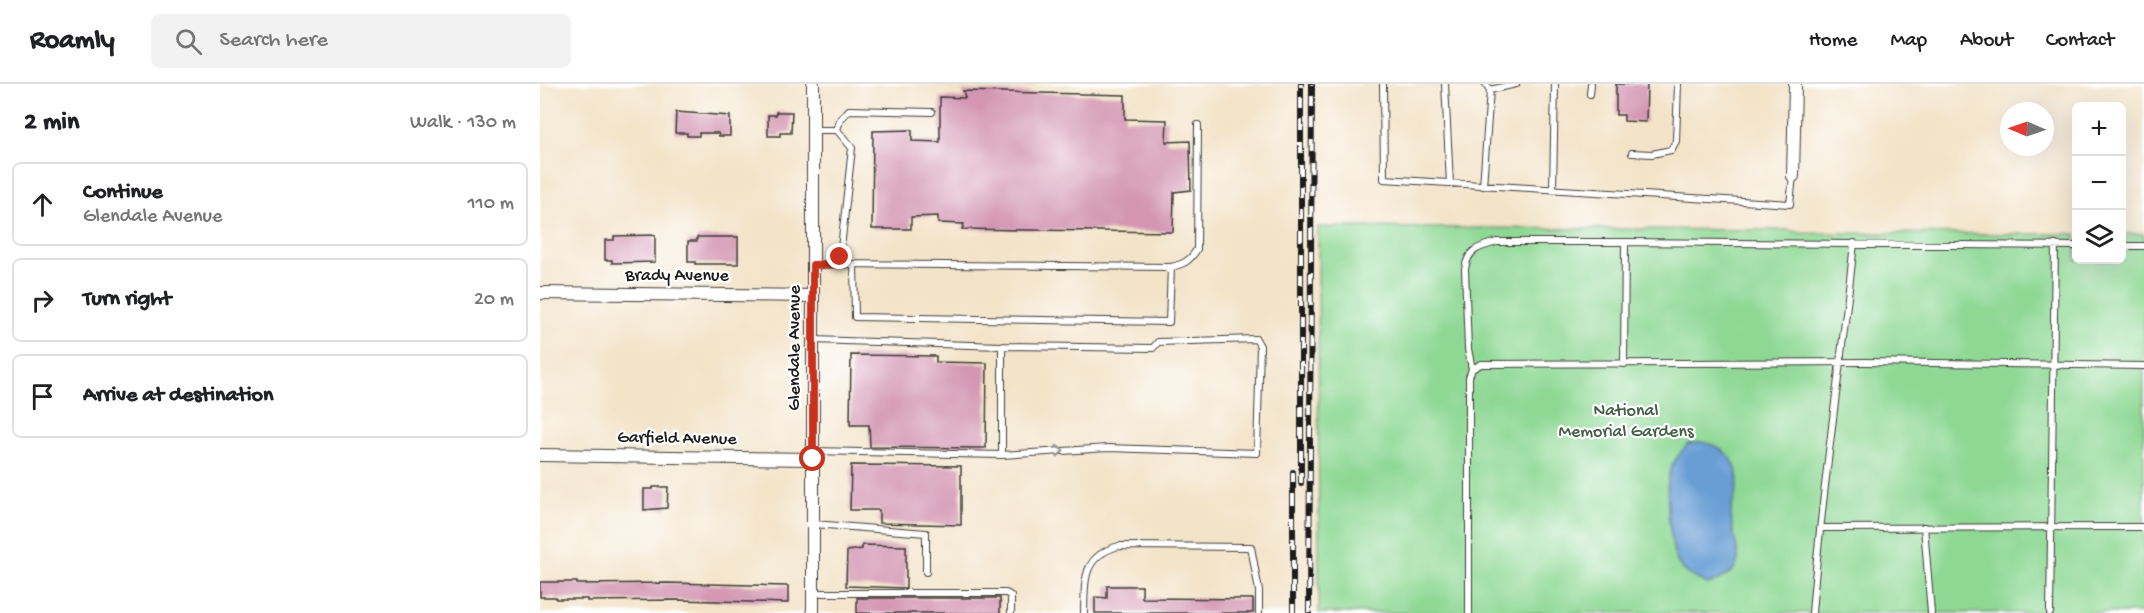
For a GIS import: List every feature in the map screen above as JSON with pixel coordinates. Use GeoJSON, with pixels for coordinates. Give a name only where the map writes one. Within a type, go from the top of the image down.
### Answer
{"type":"FeatureCollection","features":[{"type":"Feature","properties":{"kind":"street","name":"Glendale Avenue"},"geometry":{"type":"LineString","coordinates":[[813,84],[813,613]]}},
{"type":"Feature","properties":{"kind":"street"},"geometry":{"type":"LineString","coordinates":[[1793,176],[1795,84]]}},
{"type":"Feature","properties":{"kind":"street","name":"Brady Avenue"},"geometry":{"type":"LineString","coordinates":[[540,293],[813,296]]}},
{"type":"Feature","properties":{"kind":"street","name":"Garfield Avenue"},"geometry":{"type":"LineString","coordinates":[[540,455],[813,455]]}},
{"type":"Feature","properties":{"kind":"lane"},"geometry":{"type":"LineString","coordinates":[[1383,84],[1384,180],[1791,204],[1793,176]]}},
{"type":"Feature","properties":{"kind":"lane"},"geometry":{"type":"LineString","coordinates":[[1445,84],[1450,184]]}},
{"type":"Feature","properties":{"kind":"lane"},"geometry":{"type":"LineString","coordinates":[[1483,186],[1488,87],[1516,84]]}},
{"type":"Feature","properties":{"kind":"lane"},"geometry":{"type":"LineString","coordinates":[[1553,189],[1555,84]]}},
{"type":"Feature","properties":{"kind":"lane"},"geometry":{"type":"LineString","coordinates":[[1590,94],[1591,84]]}},
{"type":"Feature","properties":{"kind":"lane"},"geometry":{"type":"LineString","coordinates":[[1632,153],[1652,154],[1671,150],[1676,141],[1677,84]]}},
{"type":"Feature","properties":{"kind":"lane"},"geometry":{"type":"LineString","coordinates":[[837,130],[840,120],[849,110],[932,112]]}},
{"type":"Feature","properties":{"kind":"lane"},"geometry":{"type":"LineString","coordinates":[[813,265],[1171,267],[1185,263],[1192,258],[1197,249],[1198,125]]}},
{"type":"Feature","properties":{"kind":"lane"},"geometry":{"type":"LineString","coordinates":[[813,130],[837,130]]}},
{"type":"Feature","properties":{"kind":"lane"},"geometry":{"type":"LineString","coordinates":[[836,264],[840,257],[852,148],[837,130]]}},
{"type":"Feature","properties":{"kind":"lane"},"geometry":{"type":"LineString","coordinates":[[1469,613],[1469,377],[1472,369],[1468,349],[1465,269],[1467,257],[1479,247],[1497,242],[2072,246]]}},
{"type":"Feature","properties":{"kind":"lane"},"geometry":{"type":"LineString","coordinates":[[1624,364],[1625,242]]}},
{"type":"Feature","properties":{"kind":"lane"},"geometry":{"type":"LineString","coordinates":[[1812,613],[1854,243]]}},
{"type":"Feature","properties":{"kind":"lane"},"geometry":{"type":"LineString","coordinates":[[2050,613],[2055,245]]}},
{"type":"Feature","properties":{"kind":"lane"},"geometry":{"type":"LineString","coordinates":[[2126,246],[2144,246]]}},
{"type":"Feature","properties":{"kind":"lane"},"geometry":{"type":"LineString","coordinates":[[854,264],[855,317],[1169,322],[1171,267]]}},
{"type":"Feature","properties":{"kind":"lane"},"geometry":{"type":"LineString","coordinates":[[813,340],[1153,348],[1158,342],[1256,339],[1260,346],[1257,453],[1108,448],[1002,454],[813,455]]}},
{"type":"Feature","properties":{"kind":"lane"},"geometry":{"type":"LineString","coordinates":[[1002,346],[1002,454]]}},
{"type":"Feature","properties":{"kind":"lane"},"geometry":{"type":"LineString","coordinates":[[1472,369],[1480,364],[1841,363],[2144,366]]}},
{"type":"Feature","properties":{"kind":"lane"},"geometry":{"type":"LineString","coordinates":[[813,525],[926,533],[926,572]]}},
{"type":"Feature","properties":{"kind":"lane"},"geometry":{"type":"LineString","coordinates":[[1924,527],[1930,613]]}},
{"type":"Feature","properties":{"kind":"lane"},"geometry":{"type":"LineString","coordinates":[[1820,528],[2144,527]]}},
{"type":"Feature","properties":{"kind":"lane"},"geometry":{"type":"LineString","coordinates":[[1084,613],[1085,578],[1095,558],[1105,549],[1119,546],[1251,547],[1259,591],[1259,613]]}},
{"type":"Feature","properties":{"kind":"lane"},"geometry":{"type":"LineString","coordinates":[[813,593],[1006,593],[1011,596],[1011,613]]}},
{"type":"Feature","properties":{"kind":"green space","name":"National Memorial Gardens"},"geometry":{"type":"Polygon","coordinates":[[[1318,227],[2072,234],[2072,264],[2126,264],[2126,234],[2144,234],[2144,613],[1319,613],[1318,227]]]}},
{"type":"Feature","properties":{"kind":"water"},"geometry":{"type":"Polygon","coordinates":[[[1703,442],[1711,444],[1730,457],[1738,478],[1731,514],[1737,547],[1737,564],[1723,578],[1708,584],[1688,574],[1678,563],[1669,523],[1668,498],[1669,475],[1675,460],[1688,444],[1703,442]]]}},
{"type":"Feature","properties":{"kind":"building"},"geometry":{"type":"Polygon","coordinates":[[[1616,84],[1647,84],[1646,122],[1624,121],[1624,115],[1616,115],[1616,84]]]}},
{"type":"Feature","properties":{"kind":"building"},"geometry":{"type":"Polygon","coordinates":[[[963,91],[1125,95],[1125,119],[1167,120],[1166,142],[1190,141],[1191,190],[1174,192],[1173,232],[962,229],[964,224],[938,223],[938,216],[911,217],[911,229],[872,229],[873,131],[912,130],[912,141],[940,142],[940,97],[965,98],[963,91]]]}},
{"type":"Feature","properties":{"kind":"building"},"geometry":{"type":"Polygon","coordinates":[[[676,112],[730,116],[730,136],[719,136],[718,133],[699,133],[699,136],[687,136],[687,133],[675,133],[676,112]]]}},
{"type":"Feature","properties":{"kind":"building"},"geometry":{"type":"Polygon","coordinates":[[[776,112],[792,112],[791,133],[768,136],[768,115],[776,115],[776,112]]]}},
{"type":"Feature","properties":{"kind":"building"},"geometry":{"type":"Polygon","coordinates":[[[655,235],[655,262],[612,263],[612,260],[605,260],[605,240],[614,240],[614,236],[655,235]]]}},
{"type":"Feature","properties":{"kind":"building"},"geometry":{"type":"Polygon","coordinates":[[[697,237],[738,237],[738,264],[688,262],[688,241],[697,241],[697,237]]]}},
{"type":"Feature","properties":{"kind":"building"},"geometry":{"type":"Polygon","coordinates":[[[851,355],[936,356],[936,362],[987,363],[986,448],[870,447],[869,425],[850,425],[851,355]]]}},
{"type":"Feature","properties":{"kind":"building"},"geometry":{"type":"Polygon","coordinates":[[[851,465],[961,466],[961,525],[879,523],[879,510],[850,510],[851,465]]]}},
{"type":"Feature","properties":{"kind":"building"},"geometry":{"type":"Polygon","coordinates":[[[653,487],[668,487],[667,508],[644,510],[644,489],[653,489],[653,487]]]}},
{"type":"Feature","properties":{"kind":"building"},"geometry":{"type":"Polygon","coordinates":[[[862,545],[906,546],[906,588],[846,586],[847,551],[862,549],[862,545]]]}},
{"type":"Feature","properties":{"kind":"building"},"geometry":{"type":"Polygon","coordinates":[[[540,582],[788,586],[788,603],[556,599],[556,597],[540,597],[540,582]]]}},
{"type":"Feature","properties":{"kind":"building"},"geometry":{"type":"Polygon","coordinates":[[[1107,586],[1142,586],[1142,598],[1253,599],[1253,613],[1095,613],[1095,597],[1107,598],[1107,586]]]}},
{"type":"Feature","properties":{"kind":"building"},"geometry":{"type":"Polygon","coordinates":[[[857,598],[1000,598],[1000,613],[857,613],[857,598]]]}},
{"type":"Feature","properties":{"kind":"railway"},"geometry":{"type":"LineString","coordinates":[[1301,84],[1301,483]]}},
{"type":"Feature","properties":{"kind":"railway"},"geometry":{"type":"LineString","coordinates":[[1309,613],[1312,84]]}},
{"type":"Feature","properties":{"kind":"railway"},"geometry":{"type":"LineString","coordinates":[[1293,472],[1293,613]]}},
{"type":"Feature","properties":{"kind":"route"},"geometry":{"type":"LineString","coordinates":[[813,459],[813,265],[836,264],[840,257]]}}]}
